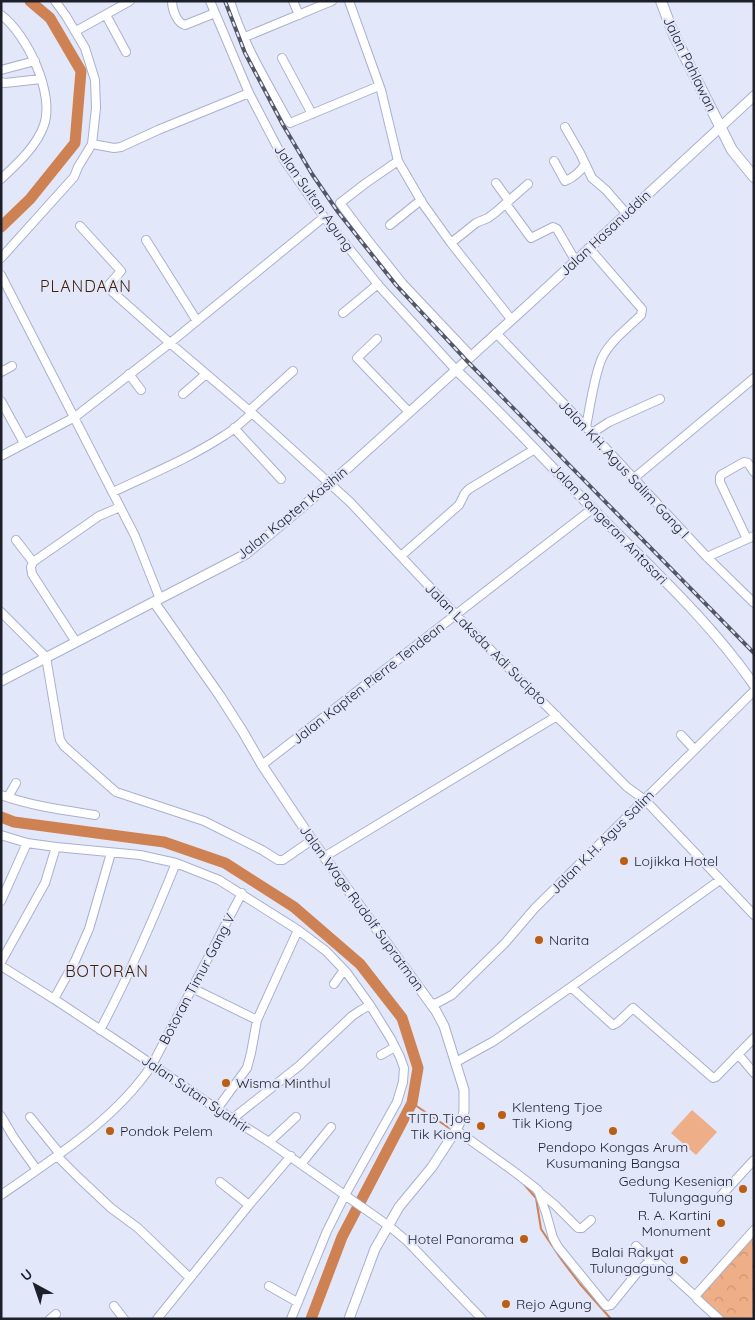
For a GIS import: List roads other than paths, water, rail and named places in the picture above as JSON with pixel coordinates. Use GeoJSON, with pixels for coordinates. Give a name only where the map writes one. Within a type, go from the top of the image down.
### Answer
{"type":"FeatureCollection","features":[{"type":"Feature","properties":{"kind":"highway","name":"Jalan Pahlawan"},"geometry":{"type":"LineString","coordinates":[[661,1],[672,33],[732,150],[754,177]]}},
{"type":"Feature","properties":{"kind":"main road","name":"Jalan Hasanuddin"},"geometry":{"type":"LineString","coordinates":[[456,370],[754,96]]}},
{"type":"Feature","properties":{"kind":"main road","name":"Jalan Kapten Kasihin"},"geometry":{"type":"LineString","coordinates":[[1,681],[246,554],[329,484],[456,370]]}},
{"type":"Feature","properties":{"kind":"main road","name":"Jalan Pangeran Antasari"},"geometry":{"type":"LineString","coordinates":[[456,370],[709,627],[754,685]]}},
{"type":"Feature","properties":{"kind":"main road","name":"Jalan Wage Rudolf Supratman"},"geometry":{"type":"LineString","coordinates":[[157,600],[312,840],[436,1011],[444,1026],[464,1090],[464,1111],[456,1130],[432,1167],[399,1207],[375,1249],[349,1319]]}},
{"type":"Feature","properties":{"kind":"street"},"geometry":{"type":"LineString","coordinates":[[1,258],[74,177],[92,144],[96,108],[95,80],[85,48],[76,31],[55,1]]}},
{"type":"Feature","properties":{"kind":"street"},"geometry":{"type":"LineString","coordinates":[[76,31],[130,1]]}},
{"type":"Feature","properties":{"kind":"street"},"geometry":{"type":"LineString","coordinates":[[172,1],[172,8],[182,25],[185,26],[215,13]]}},
{"type":"Feature","properties":{"kind":"street","name":"Jalan Sultan Agung"},"geometry":{"type":"LineString","coordinates":[[210,1],[249,93],[284,160],[324,217],[378,284],[456,370]]}},
{"type":"Feature","properties":{"kind":"street"},"geometry":{"type":"LineString","coordinates":[[230,1],[252,56],[288,121],[292,123],[312,114],[381,91]]}},
{"type":"Feature","properties":{"kind":"street"},"geometry":{"type":"LineString","coordinates":[[293,1],[299,15]]}},
{"type":"Feature","properties":{"kind":"street"},"geometry":{"type":"LineString","coordinates":[[245,37],[332,1]]}},
{"type":"Feature","properties":{"kind":"street"},"geometry":{"type":"LineString","coordinates":[[349,1],[381,91],[398,161],[421,200],[451,243],[511,319]]}},
{"type":"Feature","properties":{"kind":"street"},"geometry":{"type":"LineString","coordinates":[[1,15],[15,28],[35,61],[46,102],[44,126],[38,138],[22,158],[1,179]]}},
{"type":"Feature","properties":{"kind":"street"},"geometry":{"type":"LineString","coordinates":[[106,15],[126,52]]}},
{"type":"Feature","properties":{"kind":"street"},"geometry":{"type":"LineString","coordinates":[[282,58],[312,114]]}},
{"type":"Feature","properties":{"kind":"street"},"geometry":{"type":"LineString","coordinates":[[1,70],[35,61]]}},
{"type":"Feature","properties":{"kind":"street"},"geometry":{"type":"LineString","coordinates":[[1,82],[41,79]]}},
{"type":"Feature","properties":{"kind":"street"},"geometry":{"type":"LineString","coordinates":[[92,144],[114,148],[121,147],[249,93]]}},
{"type":"Feature","properties":{"kind":"street"},"geometry":{"type":"LineString","coordinates":[[565,127],[592,178],[606,190],[626,213]]}},
{"type":"Feature","properties":{"kind":"street"},"geometry":{"type":"LineString","coordinates":[[398,161],[340,203],[403,284],[470,356]]}},
{"type":"Feature","properties":{"kind":"street"},"geometry":{"type":"LineString","coordinates":[[554,161],[565,181],[581,170],[585,164]]}},
{"type":"Feature","properties":{"kind":"street"},"geometry":{"type":"LineString","coordinates":[[496,183],[531,238],[553,227],[558,229],[576,260]]}},
{"type":"Feature","properties":{"kind":"street"},"geometry":{"type":"LineString","coordinates":[[451,243],[468,228],[488,218],[508,203],[528,184]]}},
{"type":"Feature","properties":{"kind":"street"},"geometry":{"type":"LineString","coordinates":[[390,225],[421,200]]}},
{"type":"Feature","properties":{"kind":"street"},"geometry":{"type":"LineString","coordinates":[[1,456],[75,417],[170,343],[324,217]]}},
{"type":"Feature","properties":{"kind":"street","name":"Jalan Laksda. Adi Sucipto"},"geometry":{"type":"LineString","coordinates":[[80,226],[121,271],[107,287],[251,412],[350,502],[456,615],[627,787],[645,800],[754,915]]}},
{"type":"Feature","properties":{"kind":"street"},"geometry":{"type":"LineString","coordinates":[[146,240],[196,321]]}},
{"type":"Feature","properties":{"kind":"street"},"geometry":{"type":"LineString","coordinates":[[589,248],[643,312],[602,357],[598,370],[589,430],[660,399]]}},
{"type":"Feature","properties":{"kind":"street"},"geometry":{"type":"LineString","coordinates":[[1,275],[114,492],[135,536],[157,600]]}},
{"type":"Feature","properties":{"kind":"street"},"geometry":{"type":"LineString","coordinates":[[343,314],[378,284]]}},
{"type":"Feature","properties":{"kind":"street","name":"Jalan KH. Agus Salim Gang I"},"geometry":{"type":"LineString","coordinates":[[496,333],[707,557],[754,603]]}},
{"type":"Feature","properties":{"kind":"street"},"geometry":{"type":"LineString","coordinates":[[378,339],[357,358],[409,412]]}},
{"type":"Feature","properties":{"kind":"street"},"geometry":{"type":"LineString","coordinates":[[1,372],[12,366]]}},
{"type":"Feature","properties":{"kind":"street"},"geometry":{"type":"LineString","coordinates":[[114,492],[188,457],[226,435],[293,371]]}},
{"type":"Feature","properties":{"kind":"street"},"geometry":{"type":"LineString","coordinates":[[129,374],[141,390]]}},
{"type":"Feature","properties":{"kind":"street"},"geometry":{"type":"LineString","coordinates":[[183,394],[206,374]]}},
{"type":"Feature","properties":{"kind":"street"},"geometry":{"type":"LineString","coordinates":[[633,479],[754,378]]}},
{"type":"Feature","properties":{"kind":"street"},"geometry":{"type":"LineString","coordinates":[[1,401],[24,443]]}},
{"type":"Feature","properties":{"kind":"street"},"geometry":{"type":"LineString","coordinates":[[234,428],[281,479]]}},
{"type":"Feature","properties":{"kind":"street"},"geometry":{"type":"LineString","coordinates":[[400,556],[459,506],[469,488],[535,449]]}},
{"type":"Feature","properties":{"kind":"street"},"geometry":{"type":"LineString","coordinates":[[707,557],[750,537],[720,482],[720,477],[744,462],[748,463],[754,472]]}},
{"type":"Feature","properties":{"kind":"street"},"geometry":{"type":"LineString","coordinates":[[76,642],[32,574],[31,567],[33,562],[99,516],[120,507]]}},
{"type":"Feature","properties":{"kind":"street","name":"Jalan Kapten Pierre Tendean"},"geometry":{"type":"LineString","coordinates":[[262,765],[592,509]]}},
{"type":"Feature","properties":{"kind":"street"},"geometry":{"type":"LineString","coordinates":[[16,540],[33,562]]}},
{"type":"Feature","properties":{"kind":"street"},"geometry":{"type":"LineString","coordinates":[[1,612],[46,657],[54,729],[60,740],[64,746],[116,792],[204,821],[278,860],[283,860],[312,840]]}},
{"type":"Feature","properties":{"kind":"street","name":"Jalan K.H. Agus Salim"},"geometry":{"type":"LineString","coordinates":[[431,1004],[452,995],[505,944],[535,908],[754,691]]}},
{"type":"Feature","properties":{"kind":"street"},"geometry":{"type":"LineString","coordinates":[[324,857],[557,716]]}},
{"type":"Feature","properties":{"kind":"street"},"geometry":{"type":"LineString","coordinates":[[681,735],[694,749]]}},
{"type":"Feature","properties":{"kind":"street"},"geometry":{"type":"LineString","coordinates":[[16,783],[4,796],[39,806],[95,814]]}},
{"type":"Feature","properties":{"kind":"street"},"geometry":{"type":"LineString","coordinates":[[1,835],[28,843],[140,855],[176,863],[219,880],[298,930],[326,951],[344,970],[370,1005],[395,1047],[404,1068],[404,1082],[390,1116],[327,1231],[290,1319]]}},
{"type":"Feature","properties":{"kind":"street"},"geometry":{"type":"LineString","coordinates":[[1,901],[28,843]]}},
{"type":"Feature","properties":{"kind":"street"},"geometry":{"type":"LineString","coordinates":[[1,962],[45,883],[56,847]]}},
{"type":"Feature","properties":{"kind":"street"},"geometry":{"type":"LineString","coordinates":[[54,999],[75,961],[89,929],[110,853]]}},
{"type":"Feature","properties":{"kind":"street"},"geometry":{"type":"LineString","coordinates":[[100,1030],[141,948],[176,863]]}},
{"type":"Feature","properties":{"kind":"street"},"geometry":{"type":"LineString","coordinates":[[456,1062],[494,1041],[571,988],[720,880]]}},
{"type":"Feature","properties":{"kind":"street","name":"Botoran Timur Gang V"},"geometry":{"type":"LineString","coordinates":[[1,1195],[59,1155],[113,1110],[142,1079],[152,1065],[242,893]]}},
{"type":"Feature","properties":{"kind":"street"},"geometry":{"type":"LineString","coordinates":[[217,1109],[248,1068],[257,1020],[298,930]]}},
{"type":"Feature","properties":{"kind":"street","name":"Jalan Sutan Syahrir"},"geometry":{"type":"LineString","coordinates":[[1,966],[54,999],[290,1156],[389,1226],[407,1241],[482,1319]]}},
{"type":"Feature","properties":{"kind":"street"},"geometry":{"type":"LineString","coordinates":[[334,984],[344,970]]}},
{"type":"Feature","properties":{"kind":"street"},"geometry":{"type":"LineString","coordinates":[[192,988],[257,1020]]}},
{"type":"Feature","properties":{"kind":"street"},"geometry":{"type":"LineString","coordinates":[[571,988],[613,1025],[633,1008],[713,1078],[754,1038]]}},
{"type":"Feature","properties":{"kind":"street"},"geometry":{"type":"LineString","coordinates":[[232,1119],[299,1066],[352,1016],[370,1005]]}},
{"type":"Feature","properties":{"kind":"street"},"geometry":{"type":"LineString","coordinates":[[381,1055],[395,1047]]}},
{"type":"Feature","properties":{"kind":"street"},"geometry":{"type":"LineString","coordinates":[[738,1054],[754,1073]]}},
{"type":"Feature","properties":{"kind":"street"},"geometry":{"type":"LineString","coordinates":[[1,1116],[36,1170]]}},
{"type":"Feature","properties":{"kind":"street"},"geometry":{"type":"LineString","coordinates":[[30,1117],[78,1177],[111,1208],[138,1228],[190,1278]]}},
{"type":"Feature","properties":{"kind":"street"},"geometry":{"type":"LineString","coordinates":[[269,1142],[296,1117]]}},
{"type":"Feature","properties":{"kind":"street"},"geometry":{"type":"LineString","coordinates":[[301,1164],[331,1127]]}},
{"type":"Feature","properties":{"kind":"street"},"geometry":{"type":"LineString","coordinates":[[456,1130],[516,1172],[555,1205],[578,1228],[582,1228],[591,1220]]}},
{"type":"Feature","properties":{"kind":"street"},"geometry":{"type":"LineString","coordinates":[[157,1319],[290,1156]]}},
{"type":"Feature","properties":{"kind":"street"},"geometry":{"type":"LineString","coordinates":[[718,1199],[754,1160]]}},
{"type":"Feature","properties":{"kind":"street"},"geometry":{"type":"LineString","coordinates":[[220,1182],[249,1205]]}},
{"type":"Feature","properties":{"kind":"street"},"geometry":{"type":"LineString","coordinates":[[538,1190],[553,1238],[606,1306],[611,1305],[637,1273],[654,1258],[719,1319]]}},
{"type":"Feature","properties":{"kind":"street"},"geometry":{"type":"LineString","coordinates":[[696,1297],[696,1293],[754,1230]]}},
{"type":"Feature","properties":{"kind":"street"},"geometry":{"type":"LineString","coordinates":[[636,1246],[650,1260]]}},
{"type":"Feature","properties":{"kind":"street"},"geometry":{"type":"LineString","coordinates":[[269,1286],[297,1302]]}},
{"type":"Feature","properties":{"kind":"street"},"geometry":{"type":"LineString","coordinates":[[114,1306],[124,1319]]}},
{"type":"Feature","properties":{"kind":"waterway"},"geometry":{"type":"LineString","coordinates":[[1,227],[30,199],[75,143],[81,71],[50,18],[30,1]]}},
{"type":"Feature","properties":{"kind":"waterway"},"geometry":{"type":"LineString","coordinates":[[1,817],[14,822],[164,842],[225,863],[294,907],[360,964],[402,1018],[418,1068],[412,1103],[342,1237],[311,1319]]}},
{"type":"Feature","properties":{"kind":"waterway"},"geometry":{"type":"LineString","coordinates":[[412,1103],[449,1128]]}},
{"type":"Feature","properties":{"kind":"waterway"},"geometry":{"type":"LineString","coordinates":[[522,1182],[536,1198],[541,1229],[580,1284],[611,1319]]}},
{"type":"Feature","properties":{"kind":"railway"},"geometry":{"type":"LineString","coordinates":[[225,1],[245,53],[283,125],[312,174],[338,212],[396,285],[466,360],[754,653]]}},
{"type":"Feature","properties":{"kind":"place","name":"Lojikka Hotel"},"geometry":{"type":"Point","coordinates":[624,861]}},
{"type":"Feature","properties":{"kind":"place","name":"Narita"},"geometry":{"type":"Point","coordinates":[539,940]}},
{"type":"Feature","properties":{"kind":"place","name":"Wisma Minthul"},"geometry":{"type":"Point","coordinates":[226,1083]}},
{"type":"Feature","properties":{"kind":"place","name":"Klenteng Tjoe Tik Kiong"},"geometry":{"type":"Point","coordinates":[502,1115]}},
{"type":"Feature","properties":{"kind":"place","name":"TITD Tjoe Tik Kiong"},"geometry":{"type":"Point","coordinates":[481,1126]}},
{"type":"Feature","properties":{"kind":"place","name":"Pondok Pelem"},"geometry":{"type":"Point","coordinates":[110,1131]}},
{"type":"Feature","properties":{"kind":"place","name":"Pendopo Kongas Arum Kusumaning Bangsa"},"geometry":{"type":"Point","coordinates":[613,1131]}},
{"type":"Feature","properties":{"kind":"place","name":"Gedung Kesenian Tulungagung"},"geometry":{"type":"Point","coordinates":[743,1189]}},
{"type":"Feature","properties":{"kind":"place","name":"R. A. Kartini Monument"},"geometry":{"type":"Point","coordinates":[721,1223]}},
{"type":"Feature","properties":{"kind":"place","name":"Hotel Panorama"},"geometry":{"type":"Point","coordinates":[524,1239]}},
{"type":"Feature","properties":{"kind":"place","name":"Balai Rakyat Tulungagung"},"geometry":{"type":"Point","coordinates":[684,1260]}},
{"type":"Feature","properties":{"kind":"place","name":"Rejo Agung"},"geometry":{"type":"Point","coordinates":[506,1304]}},
{"type":"Feature","properties":{"kind":"district","name":"PLANDAAN"},"geometry":{"type":"Point","coordinates":[86,286]}},
{"type":"Feature","properties":{"kind":"district","name":"BOTORAN"},"geometry":{"type":"Point","coordinates":[107,971]}}]}
